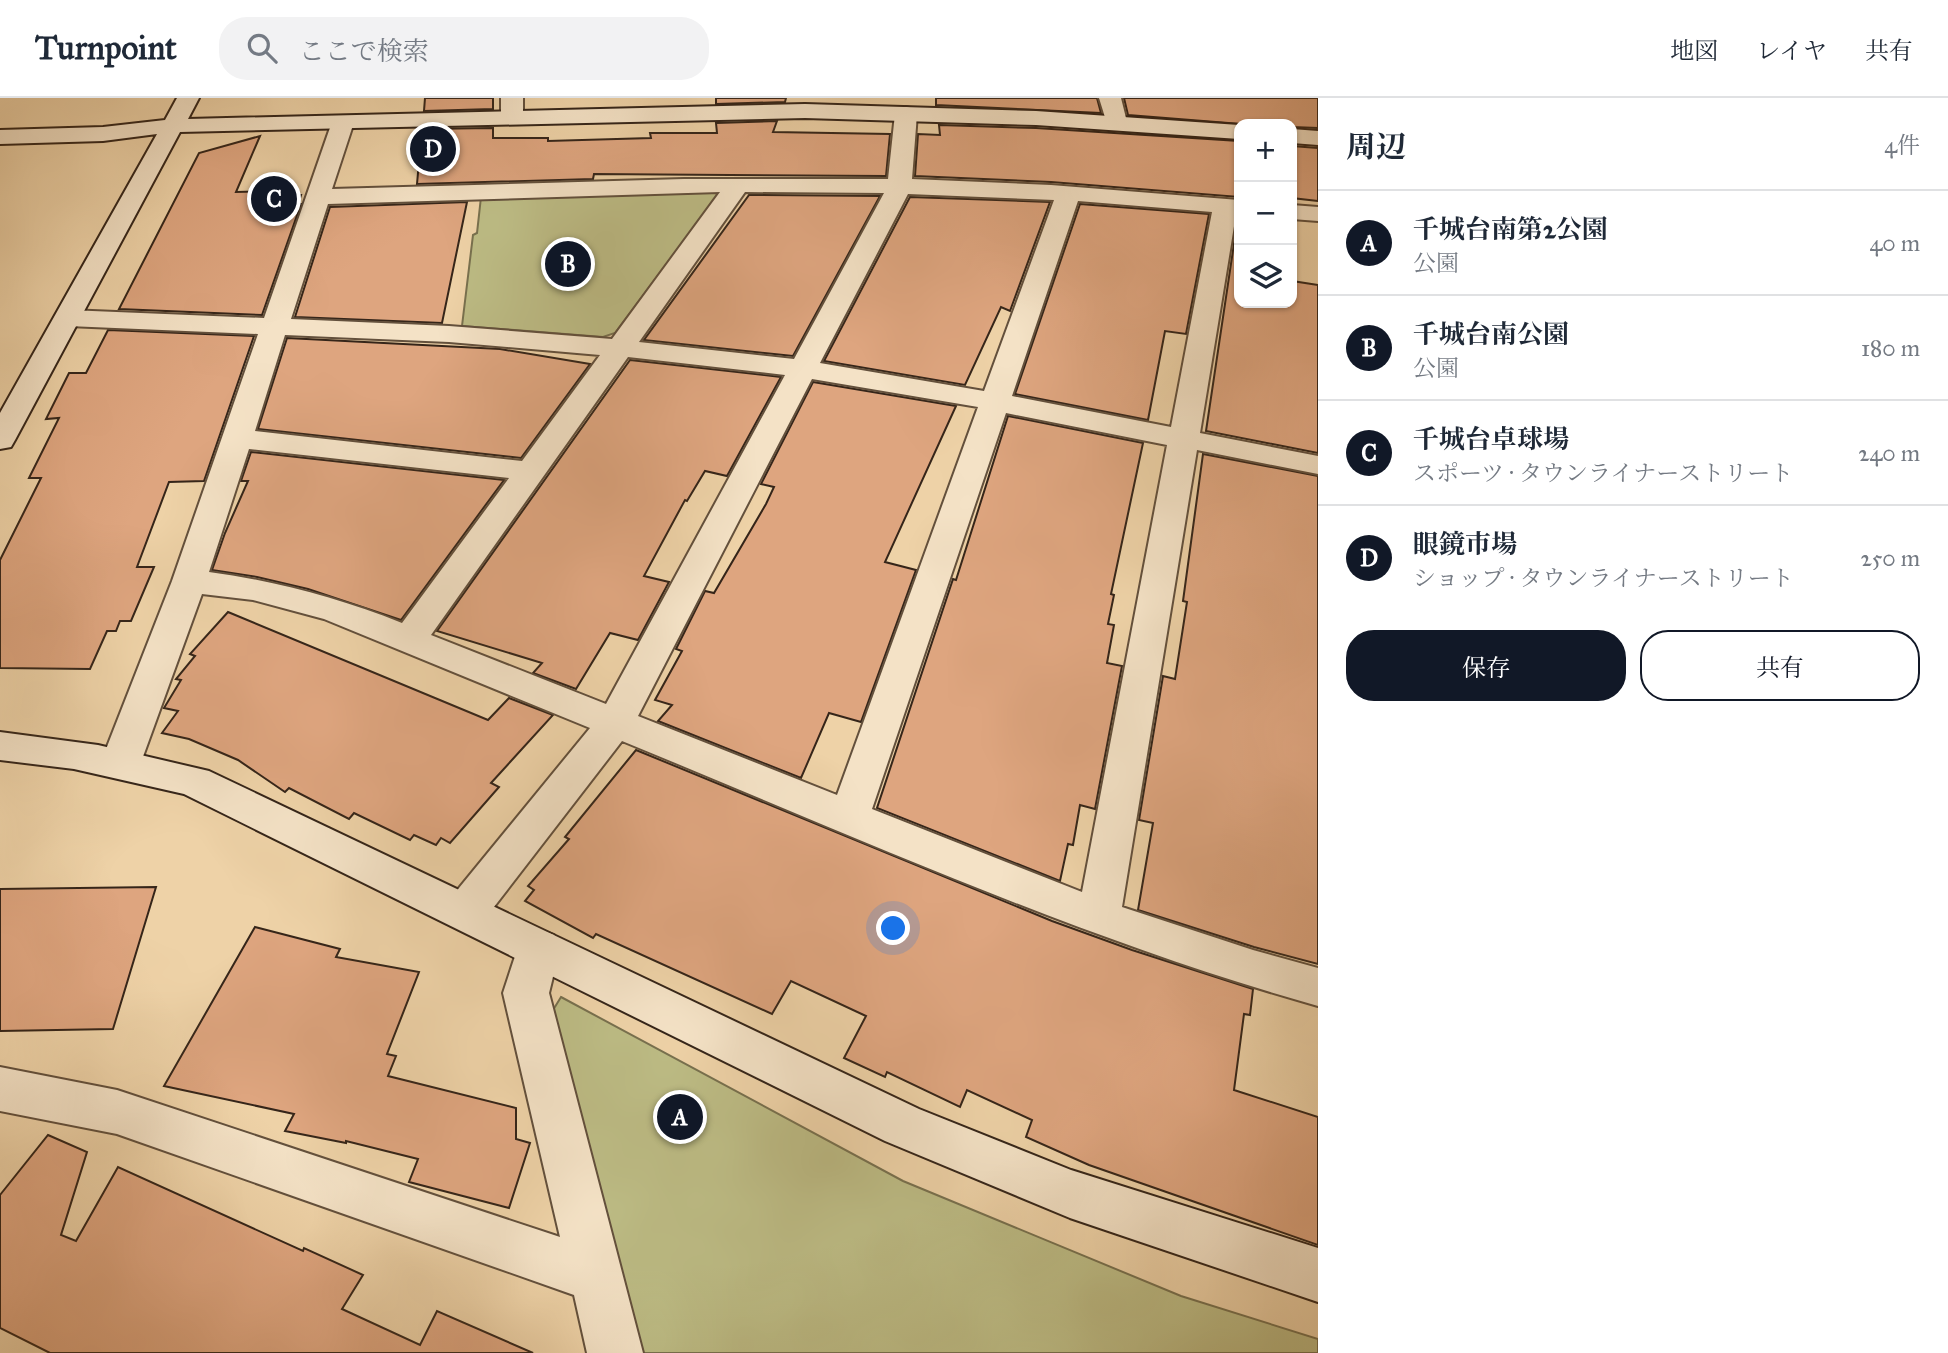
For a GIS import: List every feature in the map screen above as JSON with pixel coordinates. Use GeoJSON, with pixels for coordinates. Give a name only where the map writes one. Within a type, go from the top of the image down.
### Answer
{"type":"FeatureCollection","features":[{"type":"Feature","properties":{"kind":"street"},"geometry":{"type":"LineString","coordinates":[[0,440],[188,98]]}},
{"type":"Feature","properties":{"kind":"street"},"geometry":{"type":"LineString","coordinates":[[1110,98],[1116,122]]}},
{"type":"Feature","properties":{"kind":"street"},"geometry":{"type":"LineString","coordinates":[[0,137],[103,134],[172,126],[343,122],[512,108],[804,105],[906,114],[1116,122],[1234,132]]}},
{"type":"Feature","properties":{"kind":"street"},"geometry":{"type":"LineString","coordinates":[[465,912],[615,723],[900,186],[906,114]]}},
{"type":"Feature","properties":{"kind":"street"},"geometry":{"type":"LineString","coordinates":[[0,124],[109,121],[172,126]]}},
{"type":"Feature","properties":{"kind":"street"},"geometry":{"type":"LineString","coordinates":[[121,762],[188,581],[343,122]]}},
{"type":"Feature","properties":{"kind":"street"},"geometry":{"type":"LineString","coordinates":[[1297,136],[1318,138]]}},
{"type":"Feature","properties":{"kind":"street"},"geometry":{"type":"LineString","coordinates":[[318,197],[738,185],[900,186],[1068,194],[1232,206],[1184,438],[1099,917]]}},
{"type":"Feature","properties":{"kind":"street"},"geometry":{"type":"LineString","coordinates":[[410,638],[738,185]]}},
{"type":"Feature","properties":{"kind":"street"},"geometry":{"type":"LineString","coordinates":[[849,817],[993,401],[1068,194]]}},
{"type":"Feature","properties":{"kind":"street"},"geometry":{"type":"LineString","coordinates":[[1297,212],[1318,214]]}},
{"type":"Feature","properties":{"kind":"street"},"geometry":{"type":"LineString","coordinates":[[68,318],[450,334],[619,348],[804,369],[993,401],[1318,465]]}},
{"type":"Feature","properties":{"kind":"street"},"geometry":{"type":"LineString","coordinates":[[237,438],[530,471]]}},
{"type":"Feature","properties":{"kind":"street"},"geometry":{"type":"LineString","coordinates":[[188,581],[253,589],[335,610],[1099,917],[1253,969],[1318,986]]}},
{"type":"Feature","properties":{"kind":"street"},"geometry":{"type":"LineString","coordinates":[[0,746],[40,748],[121,762],[195,782],[902,1125],[1070,1194],[1318,1275]]}},
{"type":"Feature","properties":{"kind":"street"},"geometry":{"type":"LineString","coordinates":[[538,948],[526,993],[615,1353]]}},
{"type":"Feature","properties":{"kind":"street"},"geometry":{"type":"LineString","coordinates":[[0,1089],[117,1112],[596,1276]]}},
{"type":"Feature","properties":{"kind":"shaded area"},"geometry":{"type":"Polygon","coordinates":[[[711,191],[719,194],[615,333],[603,337],[462,326],[473,235],[477,233],[481,197],[711,191]]]}},
{"type":"Feature","properties":{"kind":"shaded area"},"geometry":{"type":"Polygon","coordinates":[[[561,997],[903,1181],[1181,1296],[1318,1339],[1318,1353],[643,1353],[550,1015],[561,997]]]}},
{"type":"Feature","properties":{"kind":"building"},"geometry":{"type":"Polygon","coordinates":[[[425,98],[493,98],[493,109],[424,111],[425,98]]]}},
{"type":"Feature","properties":{"kind":"building"},"geometry":{"type":"Polygon","coordinates":[[[716,98],[786,98],[785,102],[716,104],[716,98]]]}},
{"type":"Feature","properties":{"kind":"building"},"geometry":{"type":"Polygon","coordinates":[[[936,98],[1097,98],[1101,113],[936,105],[936,98]]]}},
{"type":"Feature","properties":{"kind":"building"},"geometry":{"type":"Polygon","coordinates":[[[1124,98],[1318,98],[1318,128],[1297,127],[1297,119],[1234,119],[1234,123],[1128,115],[1124,98]]]}},
{"type":"Feature","properties":{"kind":"building"},"geometry":{"type":"Polygon","coordinates":[[[777,121],[773,132],[890,134],[886,176],[594,174],[593,179],[417,184],[422,129],[493,128],[493,138],[548,138],[548,141],[651,138],[650,133],[717,133],[716,123],[777,121]]]}},
{"type":"Feature","properties":{"kind":"building"},"geometry":{"type":"Polygon","coordinates":[[[939,125],[1036,128],[1234,141],[1234,197],[1051,182],[915,176],[918,134],[940,135],[939,125]]]}},
{"type":"Feature","properties":{"kind":"building"},"geometry":{"type":"Polygon","coordinates":[[[260,136],[236,192],[288,191],[287,195],[301,195],[298,204],[301,204],[262,315],[119,309],[199,153],[260,136]]]}},
{"type":"Feature","properties":{"kind":"building"},"geometry":{"type":"Polygon","coordinates":[[[1297,146],[1318,148],[1318,201],[1297,199],[1297,146]]]}},
{"type":"Feature","properties":{"kind":"building"},"geometry":{"type":"Polygon","coordinates":[[[749,195],[880,196],[793,356],[644,340],[749,195]]]}},
{"type":"Feature","properties":{"kind":"building"},"geometry":{"type":"Polygon","coordinates":[[[910,197],[1050,202],[1010,311],[1001,307],[965,385],[824,361],[910,197]]]}},
{"type":"Feature","properties":{"kind":"building"},"geometry":{"type":"Polygon","coordinates":[[[467,202],[442,323],[295,317],[330,207],[467,202]]]}},
{"type":"Feature","properties":{"kind":"building"},"geometry":{"type":"Polygon","coordinates":[[[1080,204],[1209,214],[1186,334],[1165,331],[1148,420],[1015,394],[1080,204]]]}},
{"type":"Feature","properties":{"kind":"building"},"geometry":{"type":"Polygon","coordinates":[[[1234,244],[1234,308],[1297,308],[1297,282],[1318,285],[1318,453],[1206,431],[1234,244]]]}},
{"type":"Feature","properties":{"kind":"building"},"geometry":{"type":"Polygon","coordinates":[[[108,330],[254,336],[204,481],[169,482],[137,567],[154,567],[131,621],[120,621],[116,631],[107,631],[90,669],[0,668],[0,560],[41,478],[29,478],[59,418],[46,419],[69,373],[86,373],[108,330]]]}},
{"type":"Feature","properties":{"kind":"building"},"geometry":{"type":"Polygon","coordinates":[[[287,338],[500,349],[590,364],[521,458],[258,429],[287,338]]]}},
{"type":"Feature","properties":{"kind":"building"},"geometry":{"type":"Polygon","coordinates":[[[630,360],[781,377],[727,476],[705,471],[687,501],[685,500],[644,576],[669,582],[638,640],[610,633],[576,689],[533,673],[542,663],[437,631],[630,360]]]}},
{"type":"Feature","properties":{"kind":"building"},"geometry":{"type":"Polygon","coordinates":[[[813,382],[956,406],[885,562],[916,570],[861,722],[829,713],[801,778],[658,721],[672,705],[655,700],[682,651],[676,649],[705,591],[714,593],[766,504],[774,487],[761,484],[813,382]]]}},
{"type":"Feature","properties":{"kind":"building"},"geometry":{"type":"Polygon","coordinates":[[[1008,416],[1143,443],[1111,594],[1114,595],[1108,624],[1114,625],[1107,663],[1122,666],[1095,809],[1080,805],[1073,845],[1068,844],[1060,881],[877,808],[953,579],[956,580],[1008,416]]]}},
{"type":"Feature","properties":{"kind":"building"},"geometry":{"type":"Polygon","coordinates":[[[251,452],[504,480],[401,620],[308,589],[212,570],[248,481],[241,481],[251,452]]]}},
{"type":"Feature","properties":{"kind":"building"},"geometry":{"type":"Polygon","coordinates":[[[1203,454],[1318,476],[1318,964],[1254,947],[1138,910],[1153,823],[1139,820],[1163,676],[1175,679],[1187,602],[1183,601],[1203,454]]]}},
{"type":"Feature","properties":{"kind":"building"},"geometry":{"type":"Polygon","coordinates":[[[228,612],[488,720],[509,698],[553,715],[491,783],[499,787],[450,843],[441,838],[436,845],[414,835],[410,840],[354,813],[349,819],[289,788],[285,792],[238,760],[189,739],[162,733],[178,711],[164,708],[181,680],[176,679],[195,656],[190,654],[228,612]]]}},
{"type":"Feature","properties":{"kind":"building"},"geometry":{"type":"Polygon","coordinates":[[[636,750],[1052,921],[1253,989],[1250,1015],[1244,1014],[1234,1090],[1318,1117],[1318,1245],[1089,1165],[1026,1137],[1032,1120],[967,1090],[960,1107],[887,1072],[885,1077],[844,1058],[866,1016],[791,981],[772,1014],[596,934],[593,938],[525,901],[534,890],[528,886],[569,839],[565,837],[636,750]]]}},
{"type":"Feature","properties":{"kind":"building"},"geometry":{"type":"Polygon","coordinates":[[[156,887],[113,1029],[0,1031],[0,889],[156,887]]]}},
{"type":"Feature","properties":{"kind":"building"},"geometry":{"type":"Polygon","coordinates":[[[255,927],[340,949],[336,957],[419,972],[387,1054],[396,1056],[388,1076],[516,1108],[516,1139],[530,1143],[509,1208],[409,1182],[418,1159],[346,1141],[285,1131],[294,1114],[164,1086],[255,927]]]}},
{"type":"Feature","properties":{"kind":"building"},"geometry":{"type":"Polygon","coordinates":[[[48,1135],[87,1152],[61,1235],[76,1241],[118,1167],[303,1251],[304,1248],[363,1275],[342,1309],[420,1345],[437,1311],[533,1353],[50,1353],[0,1328],[0,1195],[48,1135]]]}},
{"type":"Feature","properties":{"kind":"place","name":"眼鏡市場"},"geometry":{"type":"Point","coordinates":[433,149]}},
{"type":"Feature","properties":{"kind":"place","name":"千城台卓球場"},"geometry":{"type":"Point","coordinates":[274,199]}},
{"type":"Feature","properties":{"kind":"place","name":"千城台南公園"},"geometry":{"type":"Point","coordinates":[568,264]}},
{"type":"Feature","properties":{"kind":"place","name":"千城台南第2公園"},"geometry":{"type":"Point","coordinates":[680,1117]}}]}
